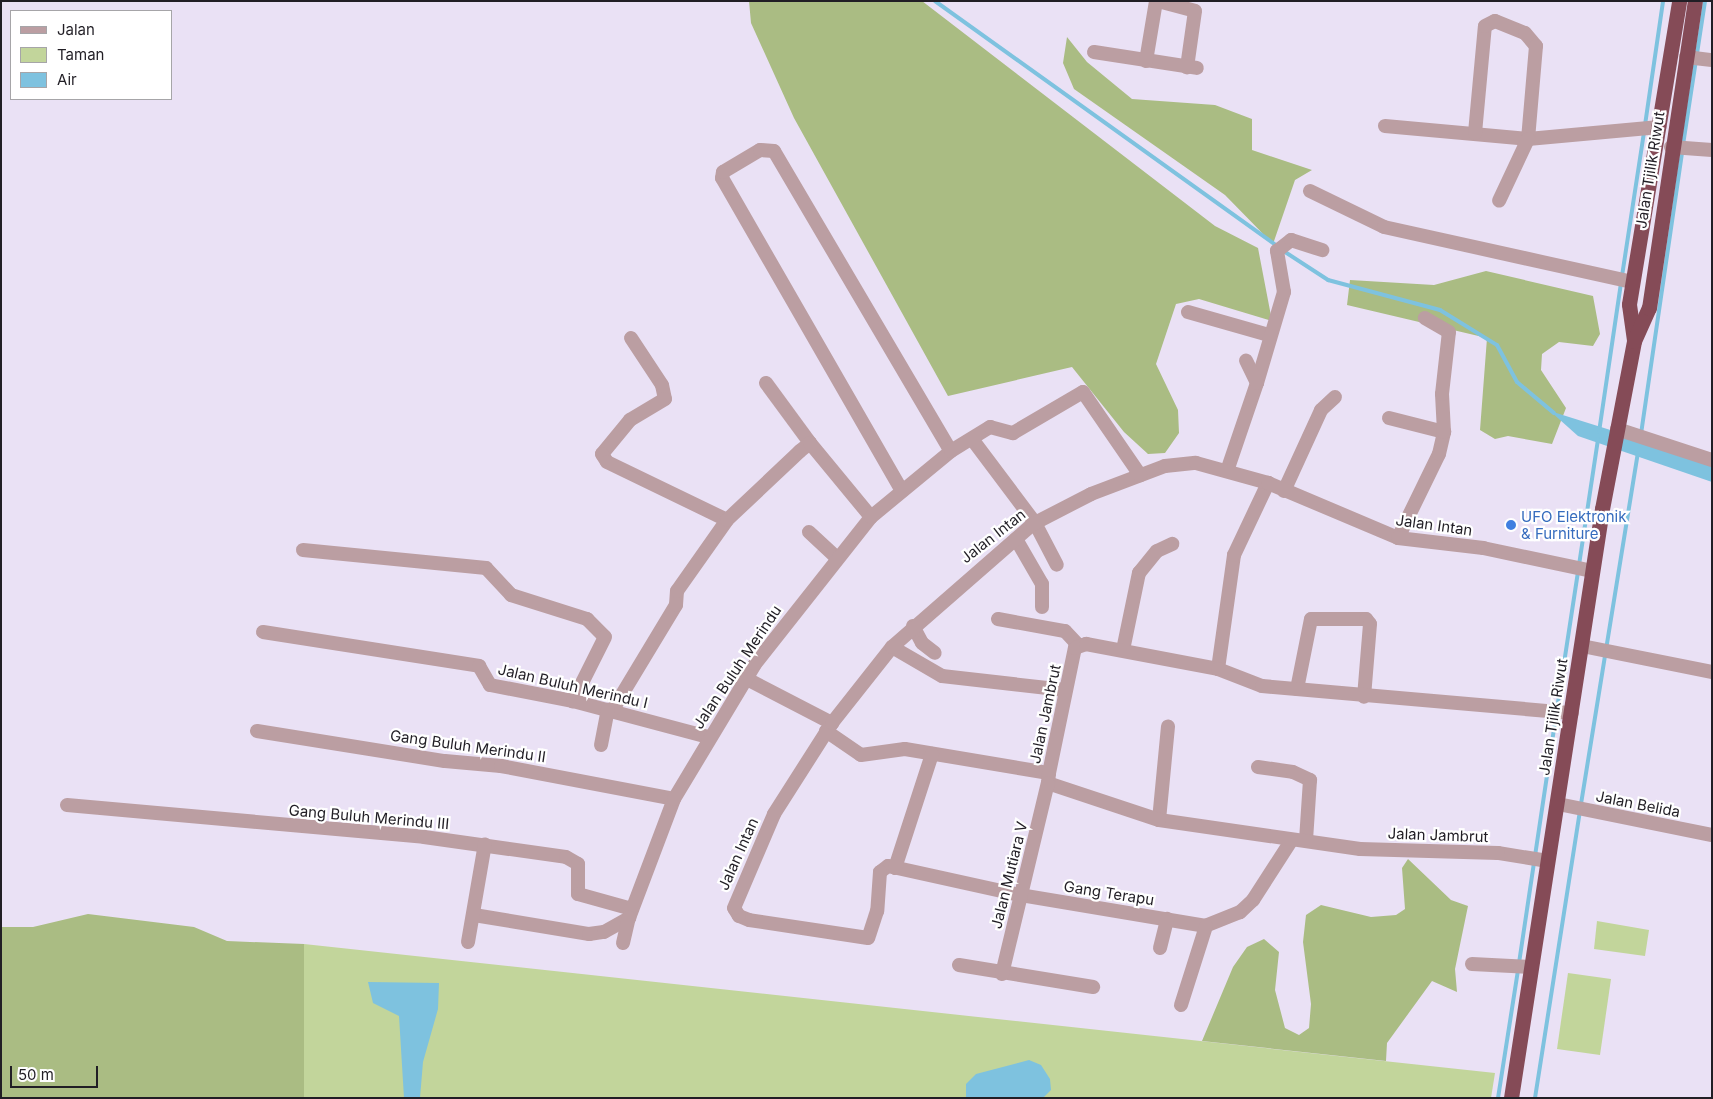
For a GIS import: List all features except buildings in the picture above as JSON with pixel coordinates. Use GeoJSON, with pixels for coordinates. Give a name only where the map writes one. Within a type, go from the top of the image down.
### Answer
{"type":"FeatureCollection","features":[{"type":"Feature","properties":{"kind":"highway","name":"Jalan Tjilik Riwut"},"geometry":{"type":"LineString","coordinates":[[1634,342],[1630,304],[1679,1]]}},
{"type":"Feature","properties":{"kind":"highway","name":"Jalan Tjilik Riwut"},"geometry":{"type":"LineString","coordinates":[[1512,1098],[1592,572],[1634,342],[1649,308],[1671,147],[1695,1]]}},
{"type":"Feature","properties":{"kind":"street"},"geometry":{"type":"LineString","coordinates":[[1094,52],[1146,61],[1192,67],[1195,11],[1157,1],[1146,61]]}},
{"type":"Feature","properties":{"kind":"street"},"geometry":{"type":"LineString","coordinates":[[1475,133],[1485,26],[1495,22],[1525,33],[1536,46],[1528,139],[1499,201]]}},
{"type":"Feature","properties":{"kind":"street"},"geometry":{"type":"LineString","coordinates":[[1686,57],[1712,60]]}},
{"type":"Feature","properties":{"kind":"street"},"geometry":{"type":"LineString","coordinates":[[1384,126],[1528,139],[1659,127]]}},
{"type":"Feature","properties":{"kind":"street"},"geometry":{"type":"LineString","coordinates":[[1671,147],[1712,150]]}},
{"type":"Feature","properties":{"kind":"street"},"geometry":{"type":"LineString","coordinates":[[902,491],[722,178],[723,172],[760,150],[774,151],[950,451]]}},
{"type":"Feature","properties":{"kind":"street"},"geometry":{"type":"LineString","coordinates":[[1310,191],[1384,227],[1633,282]]}},
{"type":"Feature","properties":{"kind":"street"},"geometry":{"type":"LineString","coordinates":[[1227,471],[1256,383],[1269,334],[1284,292],[1279,248],[1291,240],[1322,250]]}},
{"type":"Feature","properties":{"kind":"street"},"geometry":{"type":"LineString","coordinates":[[1188,312],[1269,334]]}},
{"type":"Feature","properties":{"kind":"street"},"geometry":{"type":"LineString","coordinates":[[1398,538],[1444,432],[1442,394],[1449,332],[1425,318]]}},
{"type":"Feature","properties":{"kind":"street"},"geometry":{"type":"LineString","coordinates":[[631,338],[662,385],[665,399],[630,420],[602,454],[607,462],[727,520]]}},
{"type":"Feature","properties":{"kind":"street"},"geometry":{"type":"LineString","coordinates":[[1246,360],[1256,383]]}},
{"type":"Feature","properties":{"kind":"street"},"geometry":{"type":"LineString","coordinates":[[766,383],[810,443],[871,517]]}},
{"type":"Feature","properties":{"kind":"street","name":"Jalan Buluh Merindu"},"geometry":{"type":"LineString","coordinates":[[623,943],[631,913],[674,799],[708,737],[747,679],[836,557],[871,517],[950,451],[994,426],[1005,434],[1013,433],[1084,392],[1140,475]]}},
{"type":"Feature","properties":{"kind":"street"},"geometry":{"type":"LineString","coordinates":[[1284,491],[1321,410],[1335,397]]}},
{"type":"Feature","properties":{"kind":"street"},"geometry":{"type":"LineString","coordinates":[[1389,418],[1444,432]]}},
{"type":"Feature","properties":{"kind":"street"},"geometry":{"type":"LineString","coordinates":[[1618,429],[1712,460]]}},
{"type":"Feature","properties":{"kind":"street"},"geometry":{"type":"LineString","coordinates":[[972,439],[1035,523],[1057,565]]}},
{"type":"Feature","properties":{"kind":"street"},"geometry":{"type":"LineString","coordinates":[[601,745],[610,710],[676,605],[677,591],[727,520],[810,443]]}},
{"type":"Feature","properties":{"kind":"street","name":"Jalan Intan"},"geometry":{"type":"LineString","coordinates":[[890,867],[868,938],[749,920],[739,916],[734,908],[774,814],[829,727],[892,647],[913,626],[1035,523],[1140,475],[1183,462],[1227,471],[1268,483],[1398,538],[1483,548],[1592,572]]}},
{"type":"Feature","properties":{"kind":"street"},"geometry":{"type":"LineString","coordinates":[[1218,669],[1234,555],[1268,483]]}},
{"type":"Feature","properties":{"kind":"street"},"geometry":{"type":"LineString","coordinates":[[809,532],[836,557]]}},
{"type":"Feature","properties":{"kind":"street"},"geometry":{"type":"LineString","coordinates":[[1016,539],[1042,584],[1042,608]]}},
{"type":"Feature","properties":{"kind":"street"},"geometry":{"type":"LineString","coordinates":[[1123,650],[1139,572],[1151,557],[1172,544]]}},
{"type":"Feature","properties":{"kind":"street"},"geometry":{"type":"LineString","coordinates":[[303,550],[486,568],[510,595],[587,619],[605,637],[573,701]]}},
{"type":"Feature","properties":{"kind":"street"},"geometry":{"type":"LineString","coordinates":[[1297,689],[1311,619],[1366,618],[1370,624],[1364,697]]}},
{"type":"Feature","properties":{"kind":"street"},"geometry":{"type":"LineString","coordinates":[[998,620],[1065,631],[1078,645],[1123,650],[1218,669],[1262,686],[1364,697],[1572,713]]}},
{"type":"Feature","properties":{"kind":"street"},"geometry":{"type":"LineString","coordinates":[[913,626],[922,643],[935,653]]}},
{"type":"Feature","properties":{"kind":"street","name":"Jalan Buluh Merindu I"},"geometry":{"type":"LineString","coordinates":[[263,632],[479,666],[490,685],[573,701],[708,737]]}},
{"type":"Feature","properties":{"kind":"street","name":"Jalan Jambrut"},"geometry":{"type":"LineString","coordinates":[[1078,645],[1065,690],[1049,778],[1159,820],[1291,841],[1306,840],[1360,849],[1498,853],[1548,862]]}},
{"type":"Feature","properties":{"kind":"street"},"geometry":{"type":"LineString","coordinates":[[1582,646],[1712,672]]}},
{"type":"Feature","properties":{"kind":"street"},"geometry":{"type":"LineString","coordinates":[[892,647],[942,676],[1065,690]]}},
{"type":"Feature","properties":{"kind":"street"},"geometry":{"type":"LineString","coordinates":[[747,679],[829,727],[861,756],[905,749],[1049,778]]}},
{"type":"Feature","properties":{"kind":"street"},"geometry":{"type":"LineString","coordinates":[[1159,820],[1168,726]]}},
{"type":"Feature","properties":{"kind":"street","name":"Gang Buluh Merindu II"},"geometry":{"type":"LineString","coordinates":[[257,731],[445,761],[501,766],[674,799]]}},
{"type":"Feature","properties":{"kind":"street"},"geometry":{"type":"LineString","coordinates":[[890,867],[932,754]]}},
{"type":"Feature","properties":{"kind":"street"},"geometry":{"type":"LineString","coordinates":[[1258,767],[1294,772],[1310,780],[1306,840]]}},
{"type":"Feature","properties":{"kind":"street","name":"Jalan Mutiara V"},"geometry":{"type":"LineString","coordinates":[[1002,974],[1049,778]]}},
{"type":"Feature","properties":{"kind":"street","name":"Jalan Belida"},"geometry":{"type":"LineString","coordinates":[[1558,804],[1712,836]]}},
{"type":"Feature","properties":{"kind":"street","name":"Gang Buluh Merindu III"},"geometry":{"type":"LineString","coordinates":[[67,805],[485,844],[573,859],[578,864],[578,894],[631,913]]}},
{"type":"Feature","properties":{"kind":"street"},"geometry":{"type":"LineString","coordinates":[[1181,1005],[1206,926],[1240,912],[1253,900],[1291,841]]}},
{"type":"Feature","properties":{"kind":"street"},"geometry":{"type":"LineString","coordinates":[[468,942],[485,844]]}},
{"type":"Feature","properties":{"kind":"street","name":"Gang Terapu"},"geometry":{"type":"LineString","coordinates":[[890,867],[1020,895],[1206,926]]}},
{"type":"Feature","properties":{"kind":"street"},"geometry":{"type":"LineString","coordinates":[[474,915],[589,934],[604,932],[631,913]]}},
{"type":"Feature","properties":{"kind":"street"},"geometry":{"type":"LineString","coordinates":[[1160,948],[1167,919]]}},
{"type":"Feature","properties":{"kind":"street"},"geometry":{"type":"LineString","coordinates":[[1472,964],[1532,967]]}},
{"type":"Feature","properties":{"kind":"street"},"geometry":{"type":"LineString","coordinates":[[959,965],[1002,974],[1093,987]]}},
{"type":"Feature","properties":{"kind":"green space"},"geometry":{"type":"Polygon","coordinates":[[[749,1],[922,1],[1215,226],[1258,248],[1272,321],[1199,299],[1176,304],[1156,364],[1178,410],[1179,433],[1165,453],[1148,454],[1124,432],[1072,367],[948,396],[794,118],[751,23],[749,1]]]}},
{"type":"Feature","properties":{"kind":"green space"},"geometry":{"type":"Polygon","coordinates":[[[1067,37],[1087,62],[1132,99],[1215,105],[1252,119],[1252,150],[1312,170],[1295,180],[1273,244],[1225,195],[1074,89],[1063,63],[1067,37]]]}},
{"type":"Feature","properties":{"kind":"green space"},"geometry":{"type":"Polygon","coordinates":[[[1486,271],[1593,296],[1600,334],[1593,346],[1559,342],[1542,354],[1541,370],[1566,408],[1552,444],[1508,436],[1495,439],[1480,430],[1487,338],[1347,305],[1350,280],[1434,285],[1486,271]]]}},
{"type":"Feature","properties":{"kind":"green space"},"geometry":{"type":"Polygon","coordinates":[[[1408,859],[1451,900],[1468,906],[1455,969],[1457,992],[1432,981],[1387,1043],[1386,1061],[1202,1041],[1233,967],[1247,947],[1264,939],[1279,952],[1275,990],[1285,1028],[1299,1035],[1309,1028],[1311,1004],[1303,942],[1306,915],[1321,905],[1371,917],[1396,915],[1405,909],[1402,868],[1408,859]]]}},
{"type":"Feature","properties":{"kind":"green space"},"geometry":{"type":"Polygon","coordinates":[[[88,914],[194,927],[227,941],[304,944],[304,1098],[1,1098],[1,927],[33,927],[88,914]]]}},
{"type":"Feature","properties":{"kind":"green space"},"geometry":{"type":"Polygon","coordinates":[[[1597,921],[1649,930],[1645,956],[1594,949],[1597,921]]]}},
{"type":"Feature","properties":{"kind":"green space"},"geometry":{"type":"Polygon","coordinates":[[[304,944],[1495,1073],[1491,1098],[304,1098],[304,944]]]}},
{"type":"Feature","properties":{"kind":"green space"},"geometry":{"type":"Polygon","coordinates":[[[1568,973],[1611,979],[1600,1055],[1557,1049],[1568,973]]]}},
{"type":"Feature","properties":{"kind":"water"},"geometry":{"type":"Polygon","coordinates":[[[1550,411],[1712,462],[1712,482],[1578,436],[1550,411]]]}},
{"type":"Feature","properties":{"kind":"water"},"geometry":{"type":"Polygon","coordinates":[[[368,982],[439,983],[438,1009],[423,1062],[420,1098],[404,1098],[399,1016],[373,1003],[368,982]]]}},
{"type":"Feature","properties":{"kind":"water"},"geometry":{"type":"Polygon","coordinates":[[[1029,1060],[1041,1065],[1050,1079],[1051,1090],[1043,1098],[966,1098],[966,1084],[976,1074],[1029,1060]]]}},
{"type":"Feature","properties":{"kind":"waterway"},"geometry":{"type":"LineString","coordinates":[[935,1],[1277,246]]}},
{"type":"Feature","properties":{"kind":"waterway"},"geometry":{"type":"LineString","coordinates":[[1645,125],[1663,1]]}},
{"type":"Feature","properties":{"kind":"waterway"},"geometry":{"type":"LineString","coordinates":[[1683,145],[1705,1]]}},
{"type":"Feature","properties":{"kind":"waterway"},"geometry":{"type":"LineString","coordinates":[[1622,276],[1644,132]]}},
{"type":"Feature","properties":{"kind":"waterway"},"geometry":{"type":"LineString","coordinates":[[1641,434],[1682,152]]}},
{"type":"Feature","properties":{"kind":"waterway"},"geometry":{"type":"LineString","coordinates":[[1282,250],[1328,280],[1440,310],[1497,345],[1517,382],[1554,413]]}},
{"type":"Feature","properties":{"kind":"waterway"},"geometry":{"type":"LineString","coordinates":[[1599,432],[1621,283]]}},
{"type":"Feature","properties":{"kind":"waterway"},"geometry":{"type":"LineString","coordinates":[[1579,565],[1598,439]]}},
{"type":"Feature","properties":{"kind":"waterway"},"geometry":{"type":"LineString","coordinates":[[1581,804],[1638,454]]}},
{"type":"Feature","properties":{"kind":"waterway"},"geometry":{"type":"LineString","coordinates":[[1557,709],[1578,572]]}},
{"type":"Feature","properties":{"kind":"waterway"},"geometry":{"type":"LineString","coordinates":[[1519,963],[1556,716]]}},
{"type":"Feature","properties":{"kind":"waterway"},"geometry":{"type":"LineString","coordinates":[[1535,1098],[1580,811]]}},
{"type":"Feature","properties":{"kind":"waterway"},"geometry":{"type":"LineString","coordinates":[[1498,1098],[1518,970]]}},
{"type":"Feature","properties":{"kind":"place","name":"UFO Elektronik & Furniture"},"geometry":{"type":"Point","coordinates":[1511,525]}}]}
